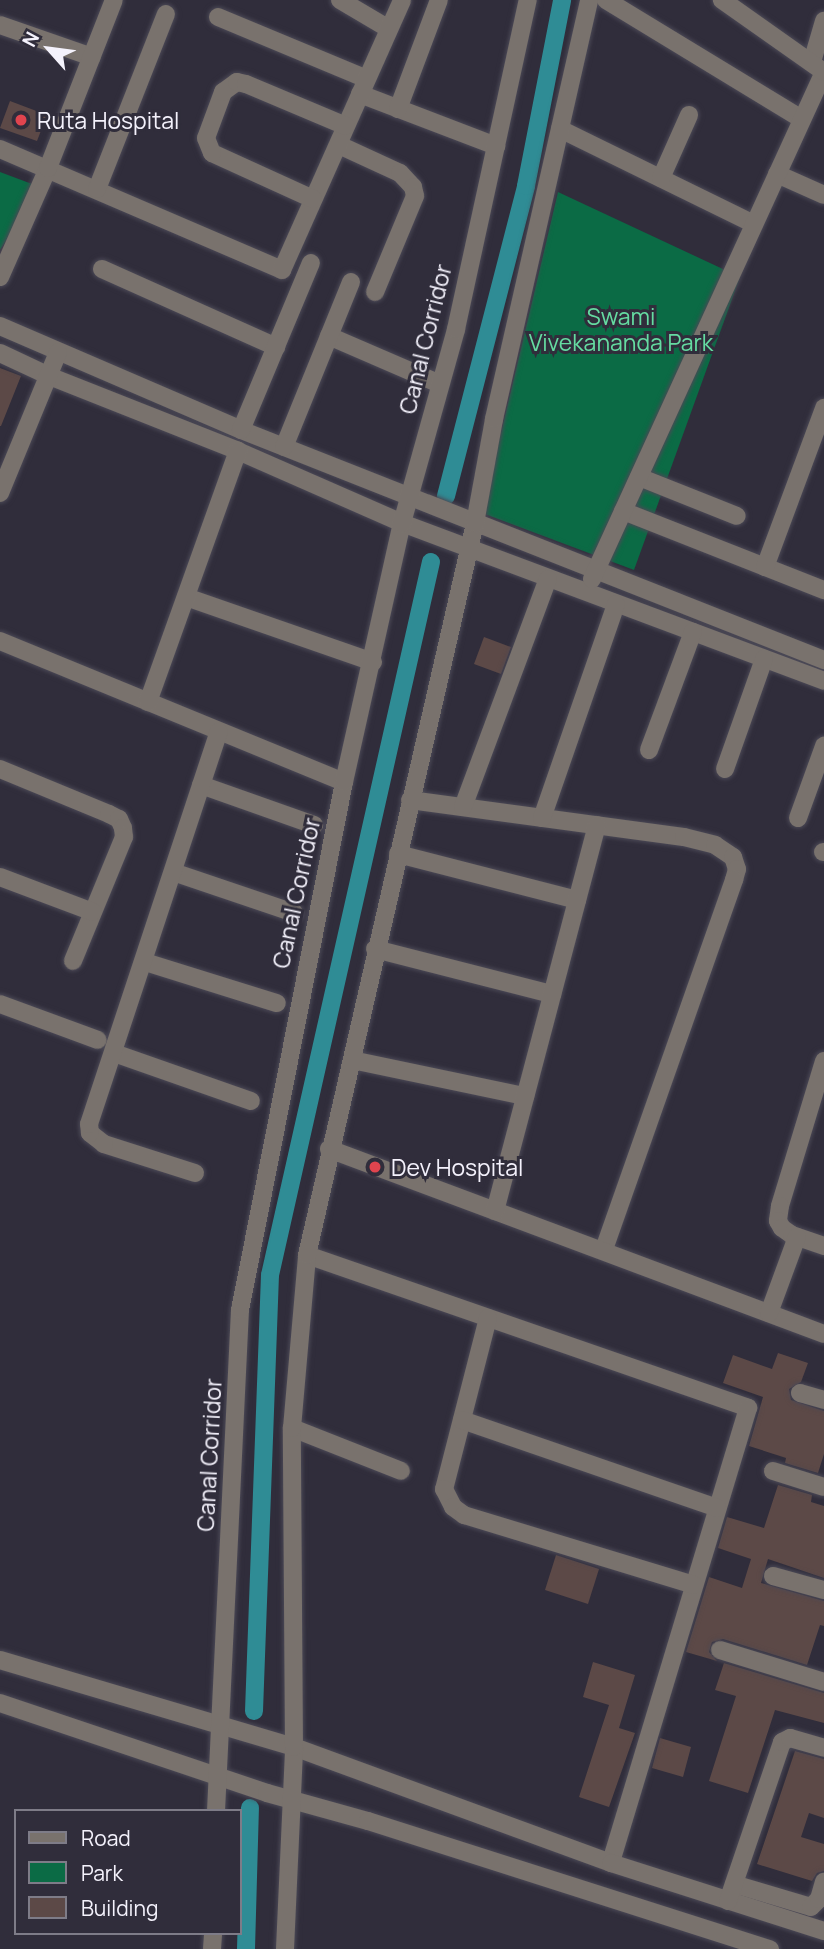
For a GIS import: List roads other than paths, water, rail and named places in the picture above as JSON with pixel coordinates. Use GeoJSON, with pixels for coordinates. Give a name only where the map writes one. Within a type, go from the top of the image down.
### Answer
{"type":"FeatureCollection","features":[{"type":"Feature","properties":{"kind":"street"},"geometry":{"type":"LineString","coordinates":[[0,277],[48,168],[114,0]]}},
{"type":"Feature","properties":{"kind":"street"},"geometry":{"type":"LineString","coordinates":[[340,0],[389,29]]}},
{"type":"Feature","properties":{"kind":"street"},"geometry":{"type":"LineString","coordinates":[[0,149],[282,270],[402,0]]}},
{"type":"Feature","properties":{"kind":"street"},"geometry":{"type":"LineString","coordinates":[[398,109],[439,0]]}},
{"type":"Feature","properties":{"kind":"street","name":"Canal Corridor"},"geometry":{"type":"LineString","coordinates":[[216,1809],[240,1310],[344,782],[408,497],[456,329],[528,0]]}},
{"type":"Feature","properties":{"kind":"street"},"geometry":{"type":"LineString","coordinates":[[285,1949],[294,1747],[292,1428],[307,1255],[329,1149],[475,523],[494,419],[589,0]]}},
{"type":"Feature","properties":{"kind":"street"},"geometry":{"type":"LineString","coordinates":[[606,0],[802,119]]}},
{"type":"Feature","properties":{"kind":"street"},"geometry":{"type":"LineString","coordinates":[[586,593],[824,72],[731,2]]}},
{"type":"Feature","properties":{"kind":"street"},"geometry":{"type":"LineString","coordinates":[[97,190],[166,14]]}},
{"type":"Feature","properties":{"kind":"street"},"geometry":{"type":"LineString","coordinates":[[218,17],[363,87],[398,109],[496,146]]}},
{"type":"Feature","properties":{"kind":"street"},"geometry":{"type":"LineString","coordinates":[[812,62],[824,21]]}},
{"type":"Feature","properties":{"kind":"street"},"geometry":{"type":"LineString","coordinates":[[0,25],[92,57]]}},
{"type":"Feature","properties":{"kind":"street"},"geometry":{"type":"LineString","coordinates":[[313,199],[212,153],[206,138],[223,92],[237,82],[246,84],[346,126]]}},
{"type":"Feature","properties":{"kind":"street"},"geometry":{"type":"LineString","coordinates":[[661,178],[689,115]]}},
{"type":"Feature","properties":{"kind":"street"},"geometry":{"type":"LineString","coordinates":[[560,129],[754,224]]}},
{"type":"Feature","properties":{"kind":"street"},"geometry":{"type":"LineString","coordinates":[[339,145],[400,173],[414,187],[415,196],[375,292]]}},
{"type":"Feature","properties":{"kind":"street"},"geometry":{"type":"LineString","coordinates":[[777,174],[824,195]]}},
{"type":"Feature","properties":{"kind":"street"},"geometry":{"type":"LineString","coordinates":[[242,430],[311,263]]}},
{"type":"Feature","properties":{"kind":"street"},"geometry":{"type":"LineString","coordinates":[[102,269],[276,347]]}},
{"type":"Feature","properties":{"kind":"street"},"geometry":{"type":"LineString","coordinates":[[284,447],[351,282]]}},
{"type":"Feature","properties":{"kind":"street"},"geometry":{"type":"LineString","coordinates":[[0,326],[242,430],[824,660]]}},
{"type":"Feature","properties":{"kind":"street"},"geometry":{"type":"LineString","coordinates":[[329,336],[440,384]]}},
{"type":"Feature","properties":{"kind":"street"},"geometry":{"type":"LineString","coordinates":[[0,493],[5,467],[58,352]]}},
{"type":"Feature","properties":{"kind":"street"},"geometry":{"type":"LineString","coordinates":[[0,353],[49,376],[238,451],[402,523],[824,681]]}},
{"type":"Feature","properties":{"kind":"street"},"geometry":{"type":"LineString","coordinates":[[765,567],[823,411]]}},
{"type":"Feature","properties":{"kind":"street"},"geometry":{"type":"LineString","coordinates":[[148,702],[238,451]]}},
{"type":"Feature","properties":{"kind":"street"},"geometry":{"type":"LineString","coordinates":[[639,477],[737,516]]}},
{"type":"Feature","properties":{"kind":"street"},"geometry":{"type":"LineString","coordinates":[[623,511],[824,590]]}},
{"type":"Feature","properties":{"kind":"street"},"geometry":{"type":"LineString","coordinates":[[463,807],[548,579]]}},
{"type":"Feature","properties":{"kind":"street"},"geometry":{"type":"LineString","coordinates":[[186,597],[373,662]]}},
{"type":"Feature","properties":{"kind":"street"},"geometry":{"type":"LineString","coordinates":[[542,818],[616,604]]}},
{"type":"Feature","properties":{"kind":"street"},"geometry":{"type":"LineString","coordinates":[[649,750],[693,632]]}},
{"type":"Feature","properties":{"kind":"street"},"geometry":{"type":"LineString","coordinates":[[0,641],[344,782]]}},
{"type":"Feature","properties":{"kind":"street"},"geometry":{"type":"LineString","coordinates":[[725,769],[764,659]]}},
{"type":"Feature","properties":{"kind":"street"},"geometry":{"type":"LineString","coordinates":[[195,1173],[104,1144],[90,1133],[89,1124],[219,733]]}},
{"type":"Feature","properties":{"kind":"street"},"geometry":{"type":"LineString","coordinates":[[798,818],[824,746]]}},
{"type":"Feature","properties":{"kind":"street"},"geometry":{"type":"LineString","coordinates":[[0,769],[118,819],[124,837],[73,961]]}},
{"type":"Feature","properties":{"kind":"street"},"geometry":{"type":"LineString","coordinates":[[201,785],[314,825]]}},
{"type":"Feature","properties":{"kind":"street"},"geometry":{"type":"LineString","coordinates":[[410,800],[684,837],[715,845],[733,857],[737,869],[603,1251]]}},
{"type":"Feature","properties":{"kind":"street"},"geometry":{"type":"LineString","coordinates":[[495,1211],[597,825]]}},
{"type":"Feature","properties":{"kind":"street"},"geometry":{"type":"LineString","coordinates":[[398,853],[577,900]]}},
{"type":"Feature","properties":{"kind":"street"},"geometry":{"type":"LineString","coordinates":[[173,872],[294,913]]}},
{"type":"Feature","properties":{"kind":"street"},"geometry":{"type":"LineString","coordinates":[[0,877],[93,912]]}},
{"type":"Feature","properties":{"kind":"street"},"geometry":{"type":"LineString","coordinates":[[375,949],[552,994]]}},
{"type":"Feature","properties":{"kind":"street"},"geometry":{"type":"LineString","coordinates":[[145,962],[277,1003]]}},
{"type":"Feature","properties":{"kind":"street"},"geometry":{"type":"LineString","coordinates":[[0,1004],[98,1040]]}},
{"type":"Feature","properties":{"kind":"street"},"geometry":{"type":"LineString","coordinates":[[114,1053],[251,1101]]}},
{"type":"Feature","properties":{"kind":"street"},"geometry":{"type":"LineString","coordinates":[[352,1059],[525,1096]]}},
{"type":"Feature","properties":{"kind":"street"},"geometry":{"type":"LineString","coordinates":[[824,1061],[780,1206],[778,1221],[782,1228],[797,1237],[824,1246]]}},
{"type":"Feature","properties":{"kind":"street"},"geometry":{"type":"LineString","coordinates":[[329,1149],[824,1334]]}},
{"type":"Feature","properties":{"kind":"street"},"geometry":{"type":"LineString","coordinates":[[769,1313],[797,1237]]}},
{"type":"Feature","properties":{"kind":"street"},"geometry":{"type":"LineString","coordinates":[[307,1255],[748,1408],[611,1863]]}},
{"type":"Feature","properties":{"kind":"street"},"geometry":{"type":"LineString","coordinates":[[488,1318],[444,1489],[458,1512],[694,1585]]}},
{"type":"Feature","properties":{"kind":"street"},"geometry":{"type":"LineString","coordinates":[[800,1393],[824,1400]]}},
{"type":"Feature","properties":{"kind":"street"},"geometry":{"type":"LineString","coordinates":[[462,1420],[717,1508]]}},
{"type":"Feature","properties":{"kind":"street"},"geometry":{"type":"LineString","coordinates":[[292,1428],[401,1471]]}},
{"type":"Feature","properties":{"kind":"street"},"geometry":{"type":"LineString","coordinates":[[773,1471],[824,1487]]}},
{"type":"Feature","properties":{"kind":"street"},"geometry":{"type":"LineString","coordinates":[[773,1576],[824,1590]]}},
{"type":"Feature","properties":{"kind":"street"},"geometry":{"type":"LineString","coordinates":[[720,1650],[824,1682]]}},
{"type":"Feature","properties":{"kind":"street"},"geometry":{"type":"LineString","coordinates":[[0,1660],[219,1727],[294,1747],[611,1863],[811,1908],[819,1899],[824,1882]]}},
{"type":"Feature","properties":{"kind":"street"},"geometry":{"type":"LineString","coordinates":[[0,1703],[216,1777],[394,1829],[770,1949]]}},
{"type":"Feature","properties":{"kind":"street"},"geometry":{"type":"LineString","coordinates":[[731,1892],[782,1742],[790,1738],[824,1748]]}},
{"type":"Feature","properties":{"kind":"street"},"geometry":{"type":"LineString","coordinates":[[731,1892],[824,1929]]}},
{"type":"Feature","properties":{"kind":"waterway"},"geometry":{"type":"LineString","coordinates":[[446,496],[526,186],[562,0]]}},
{"type":"Feature","properties":{"kind":"waterway"},"geometry":{"type":"LineString","coordinates":[[254,1711],[270,1275],[431,562]]}},
{"type":"Feature","properties":{"kind":"waterway"},"geometry":{"type":"LineString","coordinates":[[246,1949],[250,1808]]}},
{"type":"Feature","properties":{"kind":"place","name":"Ruta Hospital"},"geometry":{"type":"Point","coordinates":[21,120]}},
{"type":"Feature","properties":{"kind":"place","name":"Dev Hospital"},"geometry":{"type":"Point","coordinates":[375,1167]}},
{"type":"Feature","properties":{"kind":"park label","name":"Swami Vivekananda Park"},"geometry":{"type":"Point","coordinates":[621,329]}}]}
